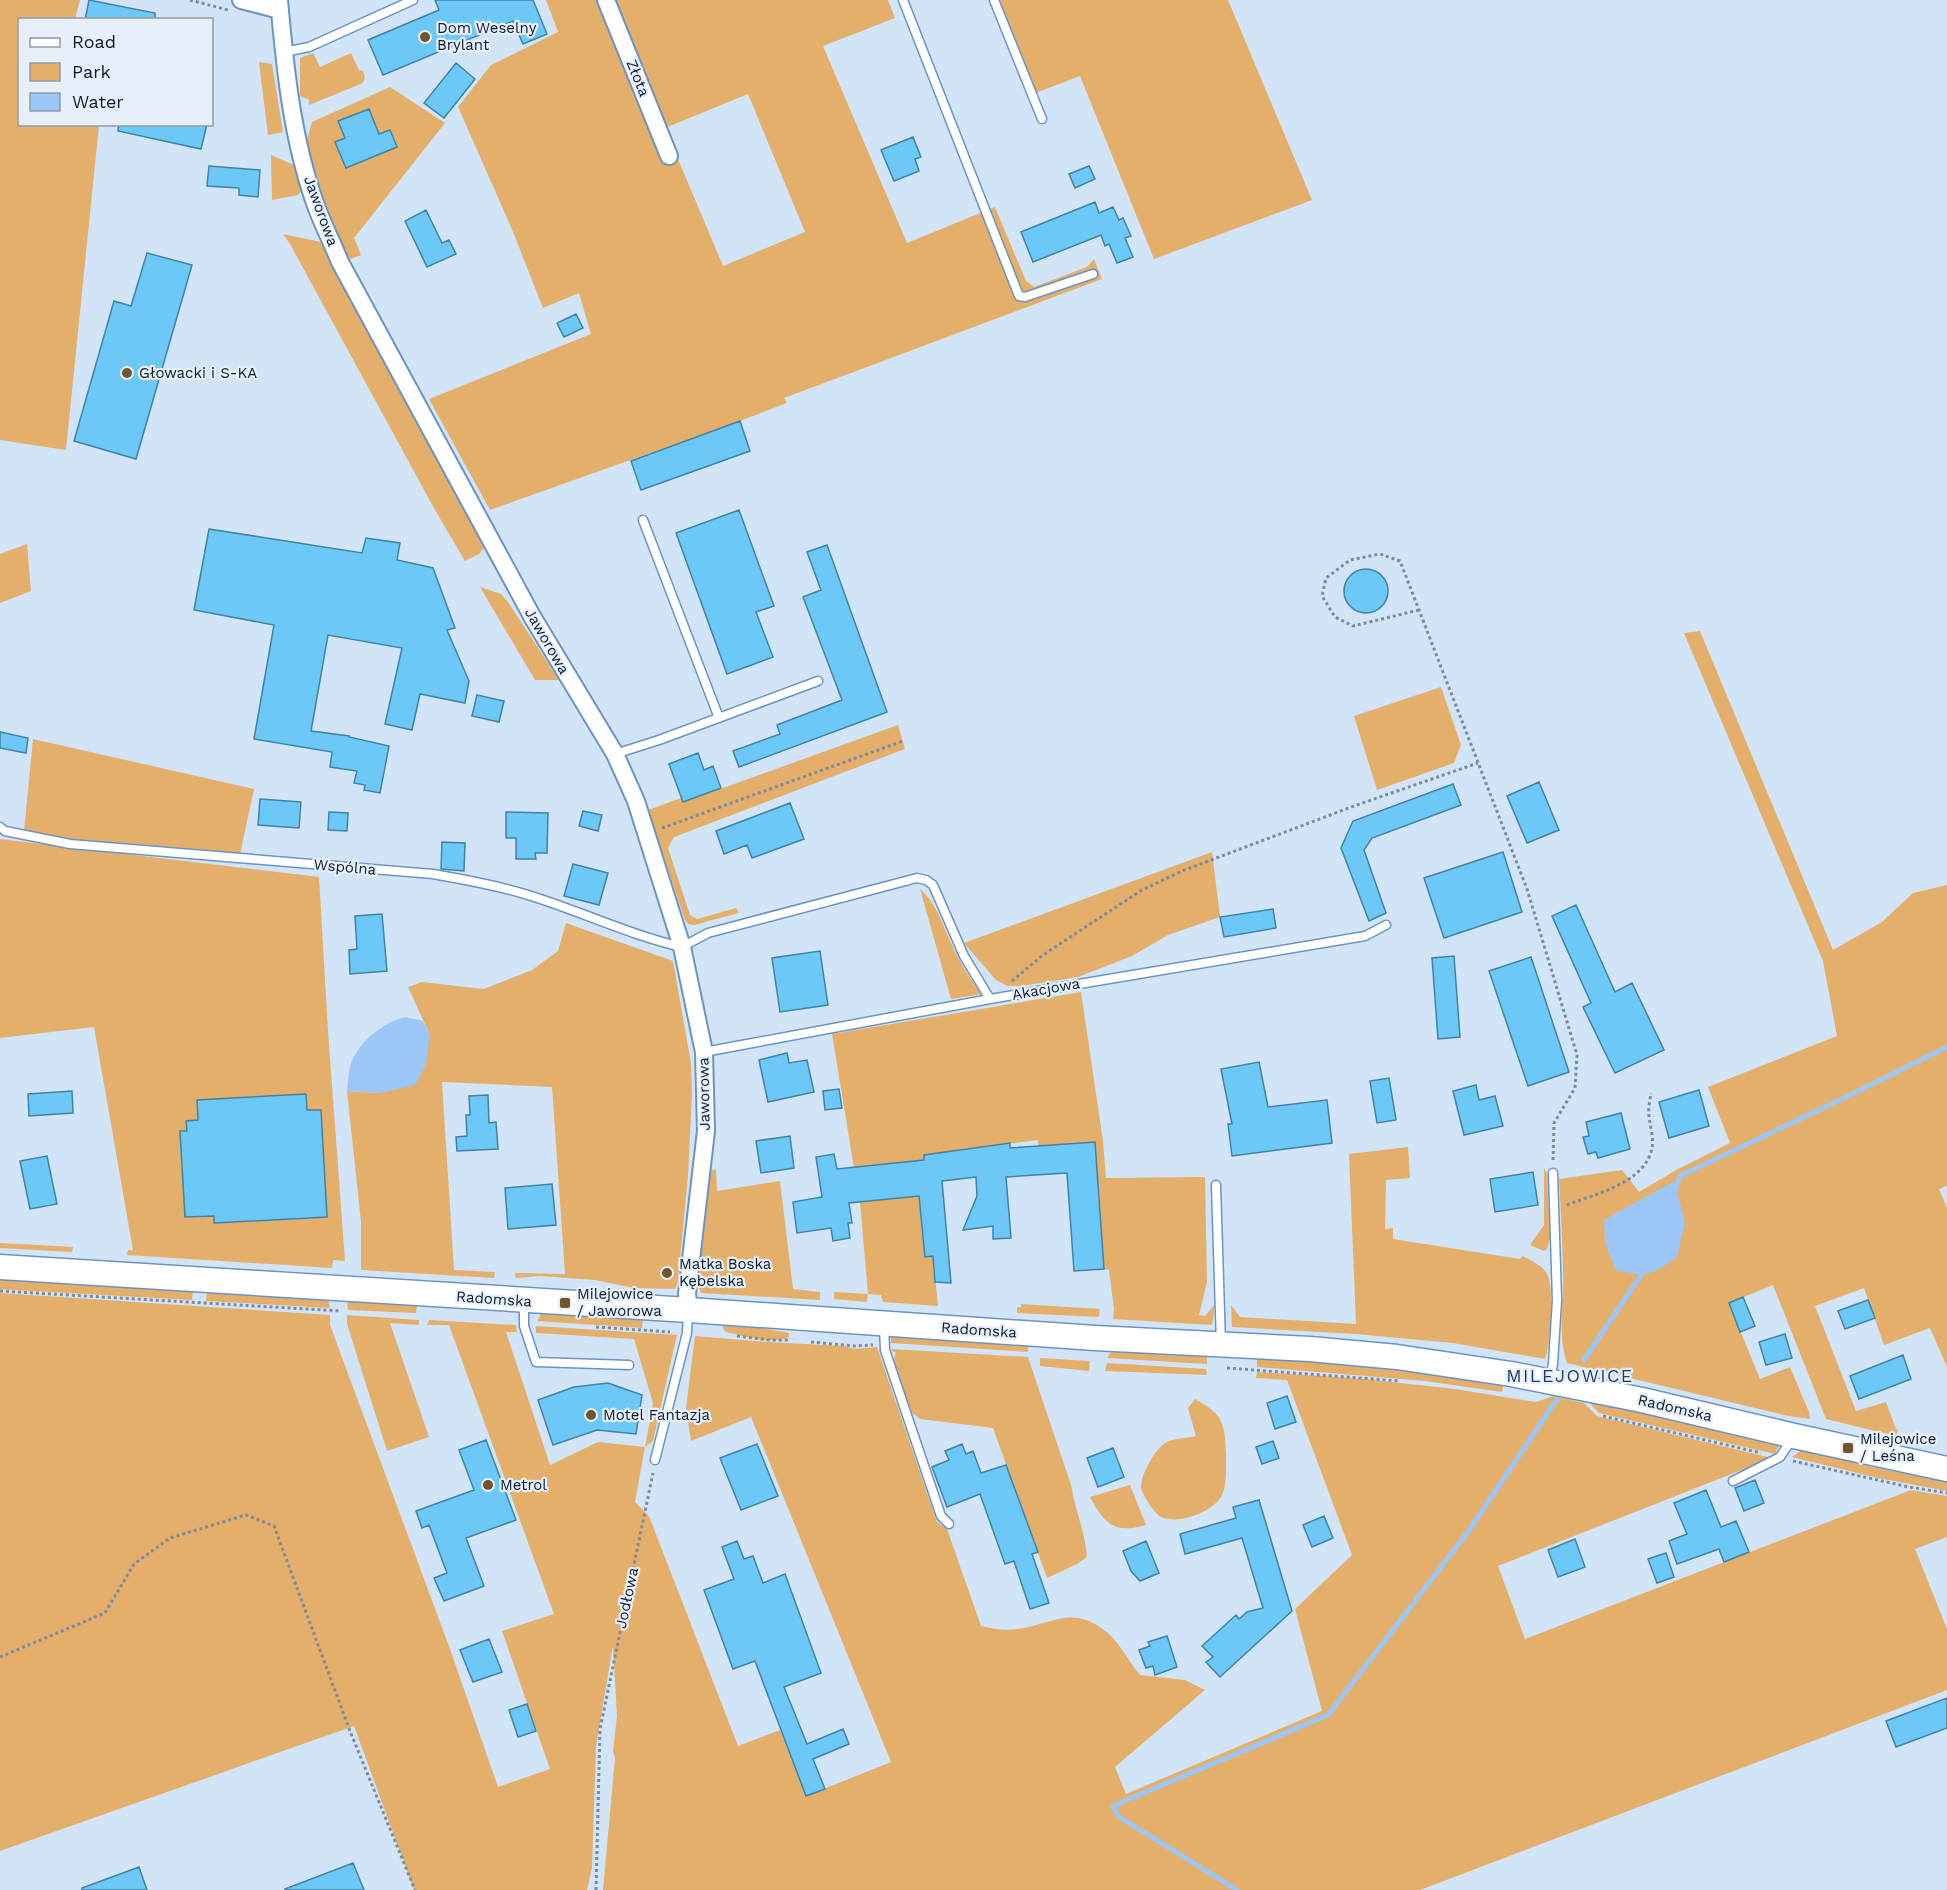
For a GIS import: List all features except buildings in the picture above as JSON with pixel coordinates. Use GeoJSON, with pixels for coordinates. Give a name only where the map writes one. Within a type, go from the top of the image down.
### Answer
{"type":"FeatureCollection","features":[{"type":"Feature","properties":{"kind":"main road","name":"Radomska"},"geometry":{"type":"LineString","coordinates":[[0,1267],[524,1301],[688,1321],[1219,1357],[1310,1350],[1397,1357],[1443,1362],[1642,1400],[1947,1469]]}},
{"type":"Feature","properties":{"kind":"street"},"geometry":{"type":"LineString","coordinates":[[241,0],[279,5]]}},
{"type":"Feature","properties":{"kind":"street","name":"Złota"},"geometry":{"type":"LineString","coordinates":[[606,0],[669,156]]}},
{"type":"Feature","properties":{"kind":"street","name":"Jaworowa"},"geometry":{"type":"LineString","coordinates":[[279,5],[288,88],[298,146],[315,204],[340,262],[533,618],[615,754],[636,801],[682,947],[704,1052],[706,1131],[687,1294],[688,1321]]}},
{"type":"Feature","properties":{"kind":"lane"},"geometry":{"type":"LineString","coordinates":[[284,52],[309,47],[413,0]]}},
{"type":"Feature","properties":{"kind":"lane"},"geometry":{"type":"LineString","coordinates":[[903,0],[1019,296],[1025,297],[1093,274]]}},
{"type":"Feature","properties":{"kind":"lane"},"geometry":{"type":"LineString","coordinates":[[994,0],[1042,119]]}},
{"type":"Feature","properties":{"kind":"lane"},"geometry":{"type":"LineString","coordinates":[[643,520],[719,718]]}},
{"type":"Feature","properties":{"kind":"lane"},"geometry":{"type":"LineString","coordinates":[[615,754],[818,681]]}},
{"type":"Feature","properties":{"kind":"lane","name":"Wspólna"},"geometry":{"type":"LineString","coordinates":[[0,827],[5,831],[70,844],[433,874],[489,884],[529,895],[655,940],[682,947]]}},
{"type":"Feature","properties":{"kind":"lane"},"geometry":{"type":"LineString","coordinates":[[682,947],[708,933],[916,878],[926,880],[933,885],[964,956],[990,999]]}},
{"type":"Feature","properties":{"kind":"lane","name":"Akacjowa"},"geometry":{"type":"LineString","coordinates":[[704,1052],[990,999],[1365,936],[1386,925]]}},
{"type":"Feature","properties":{"kind":"lane"},"geometry":{"type":"LineString","coordinates":[[1549,1382],[1553,1364],[1557,1300],[1553,1173]]}},
{"type":"Feature","properties":{"kind":"lane"},"geometry":{"type":"LineString","coordinates":[[1216,1185],[1219,1357]]}},
{"type":"Feature","properties":{"kind":"lane"},"geometry":{"type":"LineString","coordinates":[[524,1301],[524,1326],[536,1362],[629,1365]]}},
{"type":"Feature","properties":{"kind":"lane"},"geometry":{"type":"LineString","coordinates":[[656,1460],[688,1321]]}},
{"type":"Feature","properties":{"kind":"lane"},"geometry":{"type":"LineString","coordinates":[[884,1334],[941,1516],[949,1524]]}},
{"type":"Feature","properties":{"kind":"lane"},"geometry":{"type":"LineString","coordinates":[[1733,1481],[1780,1457],[1794,1436]]}},
{"type":"Feature","properties":{"kind":"path"},"geometry":{"type":"LineString","coordinates":[[1419,610],[1353,626],[1335,617],[1322,596],[1326,578],[1350,560],[1380,554],[1400,561],[1419,610],[1527,890],[1577,1055],[1575,1088],[1554,1124],[1553,1173]]}},
{"type":"Feature","properties":{"kind":"path"},"geometry":{"type":"LineString","coordinates":[[646,834],[903,741]]}},
{"type":"Feature","properties":{"kind":"path"},"geometry":{"type":"LineString","coordinates":[[990,999],[1043,955],[1142,890],[1182,871],[1354,806],[1478,763]]}},
{"type":"Feature","properties":{"kind":"path"},"geometry":{"type":"LineString","coordinates":[[1555,1211],[1615,1185],[1640,1171],[1651,1152],[1652,1136],[1649,1113],[1651,1093]]}},
{"type":"Feature","properties":{"kind":"path"},"geometry":{"type":"LineString","coordinates":[[0,1291],[345,1312]]}},
{"type":"Feature","properties":{"kind":"path"},"geometry":{"type":"LineString","coordinates":[[591,1327],[688,1321]]}},
{"type":"Feature","properties":{"kind":"path"},"geometry":{"type":"LineString","coordinates":[[801,1341],[854,1346],[884,1334]]}},
{"type":"Feature","properties":{"kind":"path"},"geometry":{"type":"LineString","coordinates":[[730,1335],[790,1340]]}},
{"type":"Feature","properties":{"kind":"path"},"geometry":{"type":"LineString","coordinates":[[1219,1357],[1411,1382]]}},
{"type":"Feature","properties":{"kind":"path"},"geometry":{"type":"LineString","coordinates":[[1599,1415],[1909,1487],[1947,1493]]}},
{"type":"Feature","properties":{"kind":"path","name":"Jodłowa"},"geometry":{"type":"LineString","coordinates":[[596,1890],[600,1729],[656,1460]]}},
{"type":"Feature","properties":{"kind":"path"},"geometry":{"type":"LineString","coordinates":[[0,1657],[105,1613],[134,1564],[170,1538],[246,1515],[274,1526],[350,1731],[415,1890]]}},
{"type":"Feature","properties":{"kind":"green space"},"geometry":{"type":"Polygon","coordinates":[[[0,0],[80,0],[75,18],[18,18],[18,126],[99,126],[66,450],[0,440],[0,0]]]}},
{"type":"Feature","properties":{"kind":"green space"},"geometry":{"type":"Polygon","coordinates":[[[546,0],[888,0],[895,18],[823,46],[907,243],[995,207],[1026,281],[1034,287],[1087,267],[1094,259],[1102,279],[784,398],[787,403],[740,421],[490,510],[429,399],[591,334],[579,293],[543,308],[511,227],[458,107],[491,65],[558,32],[546,0]],[[748,94],[665,128],[723,266],[805,232],[748,94]]]}},
{"type":"Feature","properties":{"kind":"green space"},"geometry":{"type":"Polygon","coordinates":[[[989,0],[1228,0],[1312,200],[1154,259],[1080,76],[1028,96],[989,0]]]}},
{"type":"Feature","properties":{"kind":"green space"},"geometry":{"type":"Polygon","coordinates":[[[313,53],[320,67],[351,53],[359,70],[363,71],[365,77],[363,83],[309,105],[309,100],[300,96],[300,58],[313,53]]]}},
{"type":"Feature","properties":{"kind":"green space"},"geometry":{"type":"Polygon","coordinates":[[[259,62],[272,64],[283,132],[268,135],[259,62]]]}},
{"type":"Feature","properties":{"kind":"green space"},"geometry":{"type":"Polygon","coordinates":[[[390,87],[445,123],[354,238],[361,255],[348,260],[302,141],[307,140],[312,122],[390,87]]]}},
{"type":"Feature","properties":{"kind":"green space"},"geometry":{"type":"Polygon","coordinates":[[[271,155],[294,165],[302,190],[298,195],[272,200],[271,155]]]}},
{"type":"Feature","properties":{"kind":"green space"},"geometry":{"type":"Polygon","coordinates":[[[283,234],[321,242],[484,548],[479,554],[465,561],[283,234]]]}},
{"type":"Feature","properties":{"kind":"green space"},"geometry":{"type":"Polygon","coordinates":[[[27,544],[31,591],[0,603],[0,554],[27,544]]]}},
{"type":"Feature","properties":{"kind":"green space"},"geometry":{"type":"Polygon","coordinates":[[[480,587],[501,594],[508,602],[559,680],[535,680],[480,587]]]}},
{"type":"Feature","properties":{"kind":"green space"},"geometry":{"type":"Polygon","coordinates":[[[1700,631],[1833,950],[1882,922],[1913,893],[1947,885],[1947,1186],[1939,1189],[1947,1208],[1947,1367],[1930,1328],[1884,1345],[1864,1288],[1815,1306],[1856,1411],[1886,1402],[1898,1430],[1896,1436],[1826,1419],[1773,1285],[1729,1303],[1760,1379],[1790,1367],[1810,1419],[1788,1416],[1567,1363],[1564,1353],[1559,1179],[1622,1170],[1639,1192],[1730,1143],[1708,1087],[1837,1036],[1823,961],[1684,633],[1700,631]]]}},
{"type":"Feature","properties":{"kind":"green space"},"geometry":{"type":"Polygon","coordinates":[[[1441,687],[1461,745],[1454,763],[1377,790],[1354,716],[1441,687]]]}},
{"type":"Feature","properties":{"kind":"green space"},"geometry":{"type":"Polygon","coordinates":[[[898,725],[905,749],[674,837],[668,848],[690,915],[697,919],[736,908],[739,913],[694,925],[688,924],[648,810],[681,798],[684,802],[898,725]]]}},
{"type":"Feature","properties":{"kind":"green space"},"geometry":{"type":"Polygon","coordinates":[[[33,739],[254,789],[240,854],[89,842],[24,831],[33,739]]]}},
{"type":"Feature","properties":{"kind":"green space"},"geometry":{"type":"Polygon","coordinates":[[[0,839],[319,877],[345,1261],[333,1260],[332,1268],[127,1255],[128,1250],[133,1250],[94,1027],[0,1038],[0,839]]]}},
{"type":"Feature","properties":{"kind":"green space"},"geometry":{"type":"Polygon","coordinates":[[[1212,852],[1220,917],[1168,935],[1132,956],[1078,977],[1022,986],[1007,986],[996,980],[964,943],[1212,852]]]}},
{"type":"Feature","properties":{"kind":"green space"},"geometry":{"type":"Polygon","coordinates":[[[920,889],[935,908],[958,958],[981,994],[951,999],[920,889]]]}},
{"type":"Feature","properties":{"kind":"green space"},"geometry":{"type":"Polygon","coordinates":[[[566,923],[673,961],[691,1063],[692,1093],[688,1176],[678,1281],[675,1289],[634,1288],[595,1280],[540,1276],[516,1278],[515,1273],[565,1274],[552,1087],[442,1082],[454,1270],[495,1272],[494,1278],[361,1270],[361,1222],[347,1091],[381,1093],[430,1035],[408,987],[422,982],[484,989],[532,970],[558,951],[566,923]]]}},
{"type":"Feature","properties":{"kind":"green space"},"geometry":{"type":"Polygon","coordinates":[[[1081,992],[1103,1141],[1106,1178],[1205,1177],[1207,1282],[1199,1315],[1205,1316],[1215,1304],[1212,1325],[1113,1319],[1114,1309],[1109,1270],[1104,1269],[1095,1142],[1038,1146],[1038,1140],[965,1149],[924,1160],[854,1168],[832,1034],[1081,992]]]}},
{"type":"Feature","properties":{"kind":"green space"},"geometry":{"type":"Polygon","coordinates":[[[1408,1147],[1410,1178],[1386,1180],[1385,1229],[1393,1228],[1393,1239],[1520,1259],[1523,1256],[1540,1267],[1548,1276],[1551,1294],[1550,1330],[1545,1359],[1453,1343],[1356,1334],[1232,1327],[1231,1305],[1240,1317],[1356,1324],[1349,1154],[1408,1147]]]}},
{"type":"Feature","properties":{"kind":"green space"},"geometry":{"type":"Polygon","coordinates":[[[1544,1168],[1547,1174],[1550,1238],[1547,1249],[1544,1251],[1530,1245],[1544,1225],[1544,1168]]]}},
{"type":"Feature","properties":{"kind":"green space"},"geometry":{"type":"Polygon","coordinates":[[[716,1169],[717,1191],[780,1181],[793,1289],[820,1292],[820,1300],[701,1293],[695,1278],[710,1171],[716,1169]]]}},
{"type":"Feature","properties":{"kind":"green space"},"geometry":{"type":"Polygon","coordinates":[[[919,1196],[925,1257],[933,1256],[938,1306],[883,1302],[881,1295],[868,1294],[860,1202],[919,1196]]]}},
{"type":"Feature","properties":{"kind":"green space"},"geometry":{"type":"Polygon","coordinates":[[[0,1243],[73,1247],[72,1252],[0,1248],[0,1243]]]}},
{"type":"Feature","properties":{"kind":"green space"},"geometry":{"type":"Polygon","coordinates":[[[0,1279],[193,1291],[192,1300],[13,1290],[0,1289],[0,1279]]]}},
{"type":"Feature","properties":{"kind":"green space"},"geometry":{"type":"Polygon","coordinates":[[[207,1292],[328,1299],[330,1308],[206,1301],[207,1292]]]}},
{"type":"Feature","properties":{"kind":"green space"},"geometry":{"type":"Polygon","coordinates":[[[834,1292],[868,1294],[867,1302],[834,1299],[834,1292]]]}},
{"type":"Feature","properties":{"kind":"green space"},"geometry":{"type":"Polygon","coordinates":[[[0,1293],[330,1315],[330,1325],[450,1649],[498,1787],[550,1769],[502,1631],[554,1614],[449,1325],[427,1325],[429,1320],[516,1325],[517,1332],[506,1332],[550,1465],[598,1442],[645,1447],[635,1502],[649,1516],[738,1746],[780,1730],[806,1796],[891,1762],[751,1417],[691,1441],[686,1408],[695,1336],[844,1346],[855,1349],[877,1347],[937,1522],[947,1529],[981,1626],[1013,1630],[1065,1618],[1085,1620],[1109,1634],[1140,1675],[1185,1680],[1205,1690],[1115,1767],[1126,1794],[1322,1711],[1295,1609],[1352,1555],[1287,1380],[1256,1378],[1257,1372],[1364,1379],[1455,1389],[1536,1402],[1554,1396],[1584,1403],[1597,1416],[1772,1458],[1498,1566],[1525,1639],[1911,1490],[1947,1496],[1947,1537],[1915,1549],[1947,1629],[1947,1690],[1420,1890],[603,1890],[617,1716],[613,1646],[596,1746],[592,1868],[587,1890],[414,1890],[354,1726],[0,1851],[0,1293]]]}},
{"type":"Feature","properties":{"kind":"green space"},"geometry":{"type":"Polygon","coordinates":[[[352,1300],[417,1305],[416,1313],[348,1310],[347,1303],[352,1300]]]}},
{"type":"Feature","properties":{"kind":"green space"},"geometry":{"type":"Polygon","coordinates":[[[1021,1304],[1100,1309],[1099,1317],[1017,1313],[1017,1307],[1021,1307],[1021,1304]]]}},
{"type":"Feature","properties":{"kind":"green space"},"geometry":{"type":"Polygon","coordinates":[[[546,1311],[643,1317],[642,1328],[537,1321],[546,1311]]]}},
{"type":"Feature","properties":{"kind":"green space"},"geometry":{"type":"Polygon","coordinates":[[[347,1315],[419,1320],[419,1325],[390,1323],[429,1437],[387,1451],[347,1324],[347,1315]]]}},
{"type":"Feature","properties":{"kind":"green space"},"geometry":{"type":"Polygon","coordinates":[[[723,1321],[789,1333],[789,1337],[766,1340],[726,1332],[723,1329],[723,1321]]]}},
{"type":"Feature","properties":{"kind":"green space"},"geometry":{"type":"Polygon","coordinates":[[[536,1326],[677,1335],[653,1441],[645,1447],[653,1403],[634,1339],[536,1333],[536,1326]]]}},
{"type":"Feature","properties":{"kind":"green space"},"geometry":{"type":"Polygon","coordinates":[[[891,1336],[1028,1344],[1028,1352],[891,1343],[891,1336]]]}},
{"type":"Feature","properties":{"kind":"green space"},"geometry":{"type":"Polygon","coordinates":[[[892,1349],[1028,1357],[1071,1485],[1087,1557],[1047,1578],[993,1428],[920,1419],[912,1413],[893,1362],[896,1353],[892,1349]]]}},
{"type":"Feature","properties":{"kind":"green space"},"geometry":{"type":"Polygon","coordinates":[[[1113,1349],[1207,1353],[1207,1364],[1107,1358],[1113,1349]]]}},
{"type":"Feature","properties":{"kind":"green space"},"geometry":{"type":"Polygon","coordinates":[[[1257,1356],[1395,1368],[1504,1383],[1502,1392],[1425,1381],[1257,1367],[1257,1356]]]}},
{"type":"Feature","properties":{"kind":"green space"},"geometry":{"type":"Polygon","coordinates":[[[1040,1358],[1090,1361],[1089,1371],[1040,1366],[1040,1358]]]}},
{"type":"Feature","properties":{"kind":"green space"},"geometry":{"type":"Polygon","coordinates":[[[1107,1363],[1206,1369],[1207,1375],[1105,1371],[1107,1363]]]}},
{"type":"Feature","properties":{"kind":"green space"},"geometry":{"type":"Polygon","coordinates":[[[1584,1397],[1779,1445],[1775,1454],[1599,1413],[1584,1397]]]}},
{"type":"Feature","properties":{"kind":"green space"},"geometry":{"type":"Polygon","coordinates":[[[1195,1399],[1212,1410],[1221,1420],[1225,1434],[1225,1486],[1218,1501],[1204,1512],[1186,1518],[1168,1519],[1158,1515],[1149,1504],[1141,1487],[1144,1472],[1162,1445],[1172,1440],[1196,1436],[1188,1408],[1195,1399]]]}},
{"type":"Feature","properties":{"kind":"green space"},"geometry":{"type":"Polygon","coordinates":[[[1803,1449],[1872,1467],[1947,1482],[1947,1491],[1878,1478],[1792,1457],[1803,1449]]]}},
{"type":"Feature","properties":{"kind":"green space"},"geometry":{"type":"Polygon","coordinates":[[[1130,1485],[1146,1525],[1126,1528],[1112,1525],[1106,1521],[1090,1497],[1130,1485]]]}},
{"type":"Feature","properties":{"kind":"water"},"geometry":{"type":"Polygon","coordinates":[[[405,1017],[423,1021],[430,1035],[426,1064],[415,1085],[381,1093],[347,1091],[353,1058],[364,1042],[388,1024],[405,1017]]]}},
{"type":"Feature","properties":{"kind":"water"},"geometry":{"type":"Polygon","coordinates":[[[1674,1181],[1685,1222],[1677,1257],[1661,1268],[1648,1273],[1635,1274],[1616,1270],[1605,1243],[1604,1220],[1674,1181]]]}},
{"type":"Feature","properties":{"kind":"waterway"},"geometry":{"type":"LineString","coordinates":[[1674,1193],[1680,1176],[1947,1047]]}},
{"type":"Feature","properties":{"kind":"waterway"},"geometry":{"type":"LineString","coordinates":[[1584,1360],[1645,1269]]}},
{"type":"Feature","properties":{"kind":"waterway"},"geometry":{"type":"LineString","coordinates":[[1237,1890],[1118,1816],[1113,1806],[1328,1715],[1470,1529],[1557,1399]]}},
{"type":"Feature","properties":{"kind":"place","name":"Dom Weselny Brylant"},"geometry":{"type":"Point","coordinates":[425,37]}},
{"type":"Feature","properties":{"kind":"place","name":"Głowacki i S-KA"},"geometry":{"type":"Point","coordinates":[127,373]}},
{"type":"Feature","properties":{"kind":"place","name":"Matka Boska Kębelska"},"geometry":{"type":"Point","coordinates":[667,1273]}},
{"type":"Feature","properties":{"kind":"place","name":"Milejowice / Jaworowa"},"geometry":{"type":"Point","coordinates":[565,1303]}},
{"type":"Feature","properties":{"kind":"place","name":"Motel Fantazja"},"geometry":{"type":"Point","coordinates":[591,1415]}},
{"type":"Feature","properties":{"kind":"place","name":"Milejowice / Leśna"},"geometry":{"type":"Point","coordinates":[1848,1448]}},
{"type":"Feature","properties":{"kind":"place","name":"Metrol"},"geometry":{"type":"Point","coordinates":[488,1485]}},
{"type":"Feature","properties":{"kind":"district","name":"MILEJOWICE"},"geometry":{"type":"Point","coordinates":[1570,1376]}}]}
